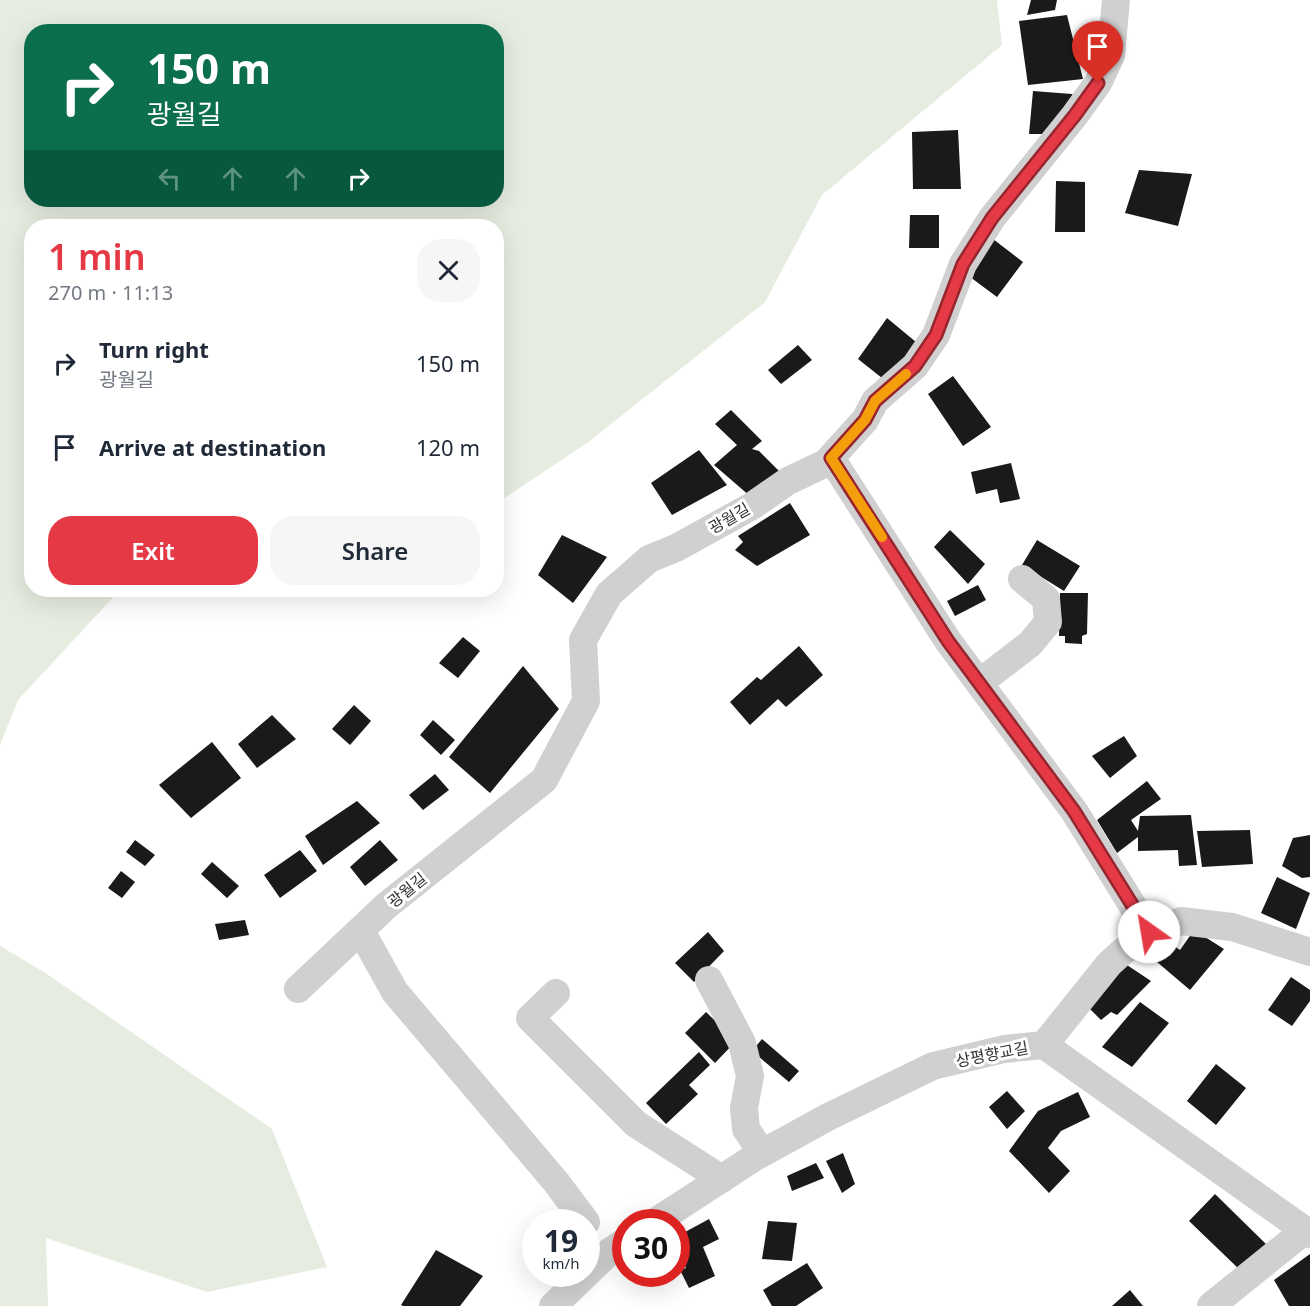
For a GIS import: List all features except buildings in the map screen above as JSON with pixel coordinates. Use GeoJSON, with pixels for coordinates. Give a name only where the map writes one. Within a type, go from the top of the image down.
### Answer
{"type":"FeatureCollection","features":[{"type":"Feature","properties":{"kind":"street","name":"광월길"},"geometry":{"type":"LineString","coordinates":[[298,989],[386,906],[544,780],[586,700],[583,640],[609,594],[649,559],[686,543],[752,506],[788,481],[826,463],[865,420],[875,401],[915,366],[936,335],[963,264],[992,218],[1098,83],[1111,55],[1116,0]]}},
{"type":"Feature","properties":{"kind":"street"},"geometry":{"type":"LineString","coordinates":[[831,458],[948,641],[1074,811],[1149,932]]}},
{"type":"Feature","properties":{"kind":"street"},"geometry":{"type":"LineString","coordinates":[[979,683],[1030,644],[1048,622],[1046,600],[1022,579]]}},
{"type":"Feature","properties":{"kind":"street"},"geometry":{"type":"LineString","coordinates":[[1044,1045],[1120,952],[1149,932],[1181,921],[1232,927],[1310,952]]}},
{"type":"Feature","properties":{"kind":"street"},"geometry":{"type":"LineString","coordinates":[[361,931],[396,992],[556,1182],[576,1209]]}},
{"type":"Feature","properties":{"kind":"street"},"geometry":{"type":"LineString","coordinates":[[709,980],[742,1042],[750,1076],[744,1108],[746,1129],[762,1153]]}},
{"type":"Feature","properties":{"kind":"street"},"geometry":{"type":"LineString","coordinates":[[556,993],[530,1018],[636,1124],[722,1179]]}},
{"type":"Feature","properties":{"kind":"street","name":"상평향교길"},"geometry":{"type":"LineString","coordinates":[[675,1209],[762,1153],[828,1117],[933,1066],[1004,1049],[1044,1045],[1307,1233]]}},
{"type":"Feature","properties":{"kind":"street"},"geometry":{"type":"LineString","coordinates":[[1211,1306],[1307,1233]]}},
{"type":"Feature","properties":{"kind":"street"},"geometry":{"type":"LineString","coordinates":[[600,1234],[612,1243]]}},
{"type":"Feature","properties":{"kind":"street"},"geometry":{"type":"LineString","coordinates":[[553,1306],[612,1252]]}},
{"type":"Feature","properties":{"kind":"shaded area"},"geometry":{"type":"Polygon","coordinates":[[[0,0],[997,0],[1002,45],[822,195],[765,302],[587,443],[504,498],[504,219],[24,219],[24,597],[114,597],[18,700],[0,745],[0,0]]]}},
{"type":"Feature","properties":{"kind":"shaded area"},"geometry":{"type":"Polygon","coordinates":[[[0,946],[44,972],[272,1129],[327,1267],[207,1292],[46,1238],[48,1306],[0,1306],[0,946]]]}},
{"type":"Feature","properties":{"kind":"slow traffic"},"geometry":{"type":"LineString","coordinates":[[882,537],[831,458],[865,420],[875,401],[906,374]]}},
{"type":"Feature","properties":{"kind":"route"},"geometry":{"type":"LineString","coordinates":[[1098,83],[992,218],[963,264],[936,335],[915,366],[875,401],[865,420],[831,458],[948,641],[1074,811],[1149,932]]}}]}
